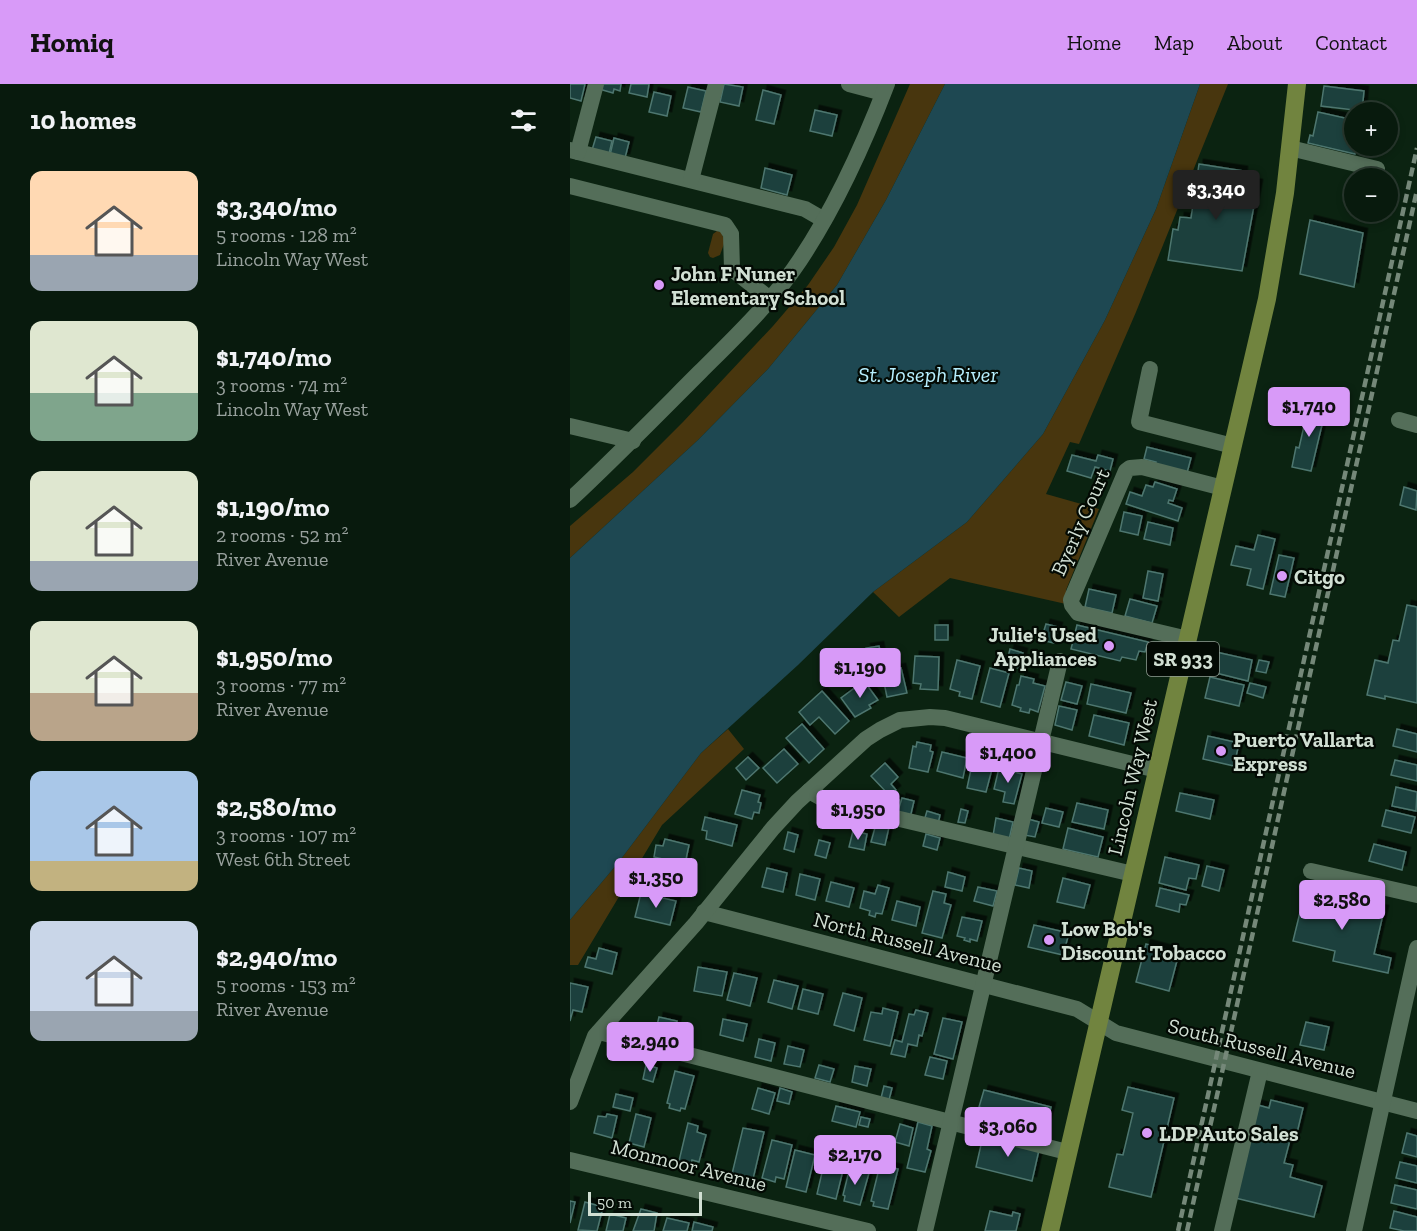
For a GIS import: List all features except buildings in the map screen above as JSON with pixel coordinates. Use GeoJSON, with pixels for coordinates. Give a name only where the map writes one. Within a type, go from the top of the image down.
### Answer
{"type":"FeatureCollection","features":[{"type":"Feature","properties":{"kind":"main road","name":"Lincoln Way West"},"geometry":{"type":"LineString","coordinates":[[1050,1231],[1267,299],[1285,192],[1297,84]]}},
{"type":"Feature","properties":{"kind":"street"},"geometry":{"type":"LineString","coordinates":[[596,84],[574,151],[805,209],[824,220]]}},
{"type":"Feature","properties":{"kind":"street"},"geometry":{"type":"LineString","coordinates":[[691,180],[716,84]]}},
{"type":"Feature","properties":{"kind":"street"},"geometry":{"type":"LineString","coordinates":[[570,500],[633,441],[740,332],[800,261],[848,173],[885,88],[849,84]]}},
{"type":"Feature","properties":{"kind":"street"},"geometry":{"type":"LineString","coordinates":[[1290,148],[1373,168]]}},
{"type":"Feature","properties":{"kind":"street"},"geometry":{"type":"LineString","coordinates":[[570,186],[725,225],[731,234],[732,269],[770,299]]}},
{"type":"Feature","properties":{"kind":"street"},"geometry":{"type":"LineString","coordinates":[[1150,369],[1139,422],[1233,446]]}},
{"type":"Feature","properties":{"kind":"street"},"geometry":{"type":"LineString","coordinates":[[1399,420],[1417,425]]}},
{"type":"Feature","properties":{"kind":"street"},"geometry":{"type":"LineString","coordinates":[[570,426],[633,441]]}},
{"type":"Feature","properties":{"kind":"street","name":"Byerly Court"},"geometry":{"type":"LineString","coordinates":[[1188,639],[1078,612],[1072,605],[1072,595],[1126,471],[1130,468],[1142,467],[1223,488]]}},
{"type":"Feature","properties":{"kind":"street"},"geometry":{"type":"LineString","coordinates":[[925,1231],[1060,661]]}},
{"type":"Feature","properties":{"kind":"street"},"geometry":{"type":"LineString","coordinates":[[570,1102],[595,1036],[704,912],[772,828],[866,739],[900,720],[945,718],[1157,770]]}},
{"type":"Feature","properties":{"kind":"street"},"geometry":{"type":"LineString","coordinates":[[809,791],[827,801],[1133,874]]}},
{"type":"Feature","properties":{"kind":"street"},"geometry":{"type":"LineString","coordinates":[[1311,872],[1417,895]]}},
{"type":"Feature","properties":{"kind":"street","name":"North Russell Avenue"},"geometry":{"type":"LineString","coordinates":[[704,912],[1077,1008],[1099,1023]]}},
{"type":"Feature","properties":{"kind":"street"},"geometry":{"type":"LineString","coordinates":[[1354,1231],[1412,993],[1417,948]]}},
{"type":"Feature","properties":{"kind":"street","name":"South Russell Avenue"},"geometry":{"type":"LineString","coordinates":[[1099,1023],[1116,1033],[1417,1111]]}},
{"type":"Feature","properties":{"kind":"street"},"geometry":{"type":"LineString","coordinates":[[599,1032],[1067,1152]]}},
{"type":"Feature","properties":{"kind":"street"},"geometry":{"type":"LineString","coordinates":[[1222,1231],[1260,1071]]}},
{"type":"Feature","properties":{"kind":"street","name":"Monmoor Avenue"},"geometry":{"type":"LineString","coordinates":[[570,1160],[868,1231]]}},
{"type":"Feature","properties":{"kind":"shaded area"},"geometry":{"type":"Polygon","coordinates":[[[910,84],[945,84],[886,200],[837,285],[768,369],[698,440],[570,558],[570,526],[633,472],[683,422],[808,285],[834,247],[857,205],[910,84]]]}},
{"type":"Feature","properties":{"kind":"shaded area"},"geometry":{"type":"Polygon","coordinates":[[[1200,84],[1228,84],[1136,312],[1079,444],[1070,442],[1046,494],[1099,509],[1066,590],[1066,604],[950,578],[899,617],[873,592],[967,522],[1043,434],[1105,320],[1156,209],[1200,84]]]}},
{"type":"Feature","properties":{"kind":"shaded area"},"geometry":{"type":"Polygon","coordinates":[[[717,231],[721,232],[725,241],[720,255],[713,258],[708,253],[713,234],[717,231]]]}},
{"type":"Feature","properties":{"kind":"shaded area"},"geometry":{"type":"Polygon","coordinates":[[[728,729],[744,749],[662,825],[578,965],[570,965],[570,920],[618,863],[701,753],[728,729]]]}},
{"type":"Feature","properties":{"kind":"water","name":"St. Joseph River"},"geometry":{"type":"Polygon","coordinates":[[[945,84],[1200,84],[1156,209],[1105,320],[1043,434],[967,522],[873,592],[798,665],[701,753],[618,863],[570,920],[570,558],[698,440],[768,369],[837,285],[886,200],[945,84]]]}},
{"type":"Feature","properties":{"kind":"railway"},"geometry":{"type":"LineString","coordinates":[[1178,1231],[1417,148]]}},
{"type":"Feature","properties":{"kind":"railway"},"geometry":{"type":"LineString","coordinates":[[1187,1231],[1417,190]]}},
{"type":"Feature","properties":{"kind":"place","name":"John F Nuner Elementary School"},"geometry":{"type":"Point","coordinates":[659,285]}},
{"type":"Feature","properties":{"kind":"place","name":"Citgo"},"geometry":{"type":"Point","coordinates":[1282,576]}},
{"type":"Feature","properties":{"kind":"place","name":"Julie's Used Appliances"},"geometry":{"type":"Point","coordinates":[1109,646]}},
{"type":"Feature","properties":{"kind":"place","name":"Puerto Vallarta Express"},"geometry":{"type":"Point","coordinates":[1221,751]}},
{"type":"Feature","properties":{"kind":"place","name":"Low Bob's Discount Tobacco"},"geometry":{"type":"Point","coordinates":[1049,940]}},
{"type":"Feature","properties":{"kind":"place","name":"LDP Auto Sales"},"geometry":{"type":"Point","coordinates":[1147,1133]}}]}
